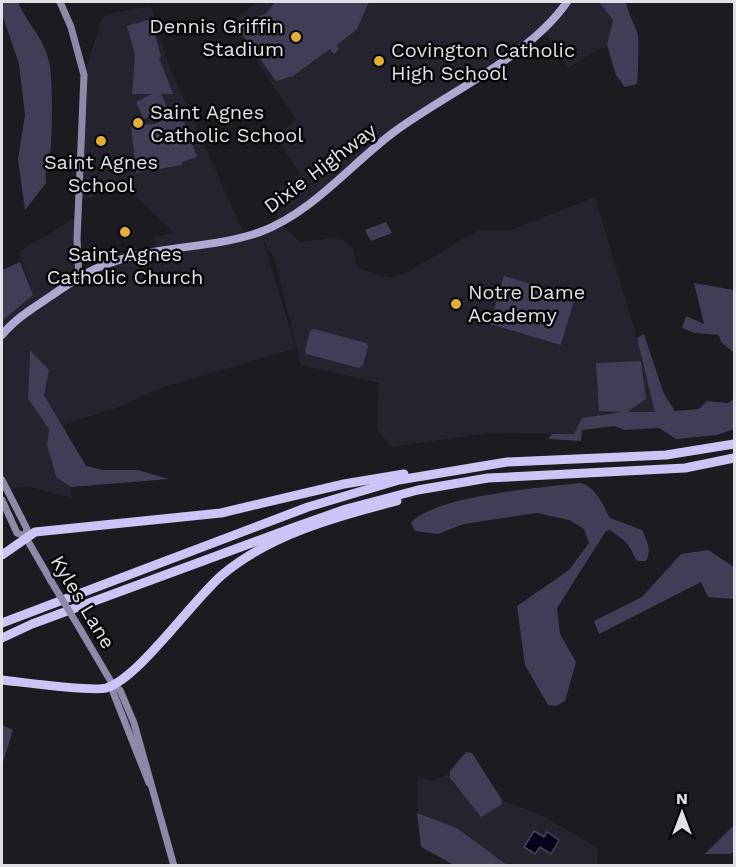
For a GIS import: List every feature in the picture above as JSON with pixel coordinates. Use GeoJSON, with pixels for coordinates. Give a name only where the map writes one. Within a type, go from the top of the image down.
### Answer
{"type":"FeatureCollection","features":[{"type":"Feature","properties":{"kind":"highway"},"geometry":{"type":"LineString","coordinates":[[2,555],[26,536],[35,532],[221,513],[388,475],[431,473],[530,460],[682,453],[735,444]]}},
{"type":"Feature","properties":{"kind":"highway"},"geometry":{"type":"LineString","coordinates":[[2,638],[32,624],[336,512],[418,490],[472,480],[531,474],[685,468],[735,458]]}},
{"type":"Feature","properties":{"kind":"highway"},"geometry":{"type":"LineString","coordinates":[[2,623],[308,507],[364,489],[431,473]]}},
{"type":"Feature","properties":{"kind":"highway"},"geometry":{"type":"LineString","coordinates":[[2,680],[104,689],[124,681],[207,589],[243,560],[269,545],[330,522],[472,480]]}},
{"type":"Feature","properties":{"kind":"main road"},"geometry":{"type":"LineString","coordinates":[[60,2],[71,27],[84,75],[77,239],[79,278]]}},
{"type":"Feature","properties":{"kind":"main road","name":"Dixie Highway"},"geometry":{"type":"LineString","coordinates":[[2,335],[23,315],[79,278],[122,259],[240,238],[280,222],[315,198],[393,133],[528,43],[548,26],[567,2]]}},
{"type":"Feature","properties":{"kind":"main road","name":"Kyles Lane"},"geometry":{"type":"LineString","coordinates":[[2,480],[27,529],[26,536],[113,685],[113,692],[150,785],[174,866]]}},
{"type":"Feature","properties":{"kind":"main road","name":"Kyles Lane"},"geometry":{"type":"LineString","coordinates":[[2,500],[17,533],[26,536]]}},
{"type":"Feature","properties":{"kind":"shaded area"},"geometry":{"type":"Polygon","coordinates":[[[2,2],[18,2],[45,49],[50,67],[51,136],[46,183],[25,210],[18,159],[25,115],[19,64],[2,14],[2,2]]]}},
{"type":"Feature","properties":{"kind":"shaded area"},"geometry":{"type":"Polygon","coordinates":[[[257,2],[601,2],[613,20],[607,45],[568,68],[544,30],[423,112],[280,223],[300,242],[333,238],[345,241],[353,249],[357,267],[377,275],[392,277],[408,272],[478,230],[511,230],[595,197],[635,331],[656,412],[606,413],[574,434],[490,433],[390,447],[377,428],[379,383],[301,365],[274,259],[262,236],[296,348],[158,389],[119,407],[62,425],[44,395],[49,370],[31,351],[28,399],[49,429],[47,445],[56,477],[71,487],[72,498],[29,487],[19,487],[8,492],[2,485],[2,321],[33,295],[18,252],[73,219],[78,219],[79,277],[157,252],[154,237],[174,233],[126,187],[79,201],[84,75],[101,21],[106,15],[151,6],[169,66],[245,236],[280,222],[266,197],[301,175],[276,138],[296,119],[231,22],[257,2]]]}},
{"type":"Feature","properties":{"kind":"shaded area","name":"Dennis Griffin Stadium"},"geometry":{"type":"Polygon","coordinates":[[[275,2],[369,2],[357,29],[337,45],[339,49],[334,54],[330,49],[293,76],[276,81],[235,24],[266,14],[275,2]]]}},
{"type":"Feature","properties":{"kind":"shaded area"},"geometry":{"type":"Polygon","coordinates":[[[599,2],[626,2],[638,35],[637,84],[625,87],[616,75],[607,45],[613,20],[599,2]]]}},
{"type":"Feature","properties":{"kind":"shaded area"},"geometry":{"type":"Polygon","coordinates":[[[151,19],[161,57],[159,58],[173,94],[161,94],[167,107],[144,119],[136,102],[152,94],[132,94],[135,55],[127,26],[151,19]]]}},
{"type":"Feature","properties":{"kind":"shaded area"},"geometry":{"type":"Polygon","coordinates":[[[181,113],[197,157],[182,162],[182,165],[136,173],[131,126],[154,124],[181,113]]]}},
{"type":"Feature","properties":{"kind":"shaded area"},"geometry":{"type":"Polygon","coordinates":[[[386,222],[392,233],[371,241],[365,230],[386,222]]]}},
{"type":"Feature","properties":{"kind":"shaded area"},"geometry":{"type":"Polygon","coordinates":[[[20,262],[33,295],[2,321],[2,270],[20,262]]]}},
{"type":"Feature","properties":{"kind":"shaded area"},"geometry":{"type":"Polygon","coordinates":[[[504,276],[575,297],[561,345],[490,324],[504,276]]]}},
{"type":"Feature","properties":{"kind":"shaded area"},"geometry":{"type":"Polygon","coordinates":[[[694,283],[734,290],[734,353],[721,342],[719,335],[695,333],[682,328],[686,316],[704,324],[694,283]]]}},
{"type":"Feature","properties":{"kind":"shaded area"},"geometry":{"type":"Polygon","coordinates":[[[314,329],[366,343],[368,346],[363,365],[359,368],[306,354],[310,331],[314,329]]]}},
{"type":"Feature","properties":{"kind":"shaded area"},"geometry":{"type":"Polygon","coordinates":[[[644,334],[664,394],[675,411],[699,409],[707,401],[728,403],[734,399],[734,429],[717,435],[676,439],[659,428],[625,430],[614,426],[582,430],[581,441],[548,439],[552,434],[574,434],[582,418],[622,412],[599,411],[596,363],[641,361],[646,399],[627,412],[655,412],[637,338],[644,334]]]}},
{"type":"Feature","properties":{"kind":"shaded area"},"geometry":{"type":"Polygon","coordinates":[[[30,350],[49,370],[44,395],[86,466],[103,470],[138,470],[169,479],[71,487],[56,477],[47,445],[49,429],[28,399],[30,350]]]}},
{"type":"Feature","properties":{"kind":"shaded area"},"geometry":{"type":"Polygon","coordinates":[[[581,483],[587,485],[595,493],[610,518],[642,530],[649,553],[646,561],[638,561],[629,545],[610,530],[606,531],[557,608],[560,634],[576,662],[565,701],[556,706],[548,705],[525,665],[517,606],[569,570],[589,543],[584,529],[569,520],[537,513],[464,524],[438,534],[415,531],[411,523],[423,514],[465,500],[517,490],[581,483]]]}},
{"type":"Feature","properties":{"kind":"shaded area"},"geometry":{"type":"Polygon","coordinates":[[[708,550],[734,567],[734,599],[708,597],[701,582],[599,634],[594,621],[642,597],[681,554],[708,550]]]}},
{"type":"Feature","properties":{"kind":"shaded area"},"geometry":{"type":"Polygon","coordinates":[[[2,725],[13,730],[2,765],[2,725]]]}},
{"type":"Feature","properties":{"kind":"shaded area"},"geometry":{"type":"Polygon","coordinates":[[[466,752],[472,753],[502,800],[501,805],[481,817],[450,778],[450,771],[466,752]]]}},
{"type":"Feature","properties":{"kind":"shaded area"},"geometry":{"type":"Polygon","coordinates":[[[449,774],[453,783],[472,803],[477,814],[487,814],[501,805],[502,800],[541,815],[598,848],[597,865],[507,865],[457,828],[417,813],[418,776],[432,781],[449,774]]]}},
{"type":"Feature","properties":{"kind":"shaded area"},"geometry":{"type":"Polygon","coordinates":[[[417,813],[457,828],[507,865],[454,865],[421,847],[417,813]]]}},
{"type":"Feature","properties":{"kind":"shaded area"},"geometry":{"type":"Polygon","coordinates":[[[734,825],[734,852],[705,854],[734,825]]]}},
{"type":"Feature","properties":{"kind":"shaded area"},"geometry":{"type":"Polygon","coordinates":[[[534,831],[544,837],[547,832],[559,840],[551,854],[540,847],[535,854],[524,847],[534,831]]]}},
{"type":"Feature","properties":{"kind":"place","name":"Dennis Griffin Stadium"},"geometry":{"type":"Point","coordinates":[296,37]}},
{"type":"Feature","properties":{"kind":"place","name":"Covington Catholic High School"},"geometry":{"type":"Point","coordinates":[379,61]}},
{"type":"Feature","properties":{"kind":"place","name":"Saint Agnes Catholic School"},"geometry":{"type":"Point","coordinates":[138,123]}},
{"type":"Feature","properties":{"kind":"place","name":"Saint Agnes School"},"geometry":{"type":"Point","coordinates":[101,141]}},
{"type":"Feature","properties":{"kind":"place","name":"Saint Agnes Catholic Church"},"geometry":{"type":"Point","coordinates":[125,232]}},
{"type":"Feature","properties":{"kind":"place","name":"Notre Dame Academy"},"geometry":{"type":"Point","coordinates":[456,304]}}]}
